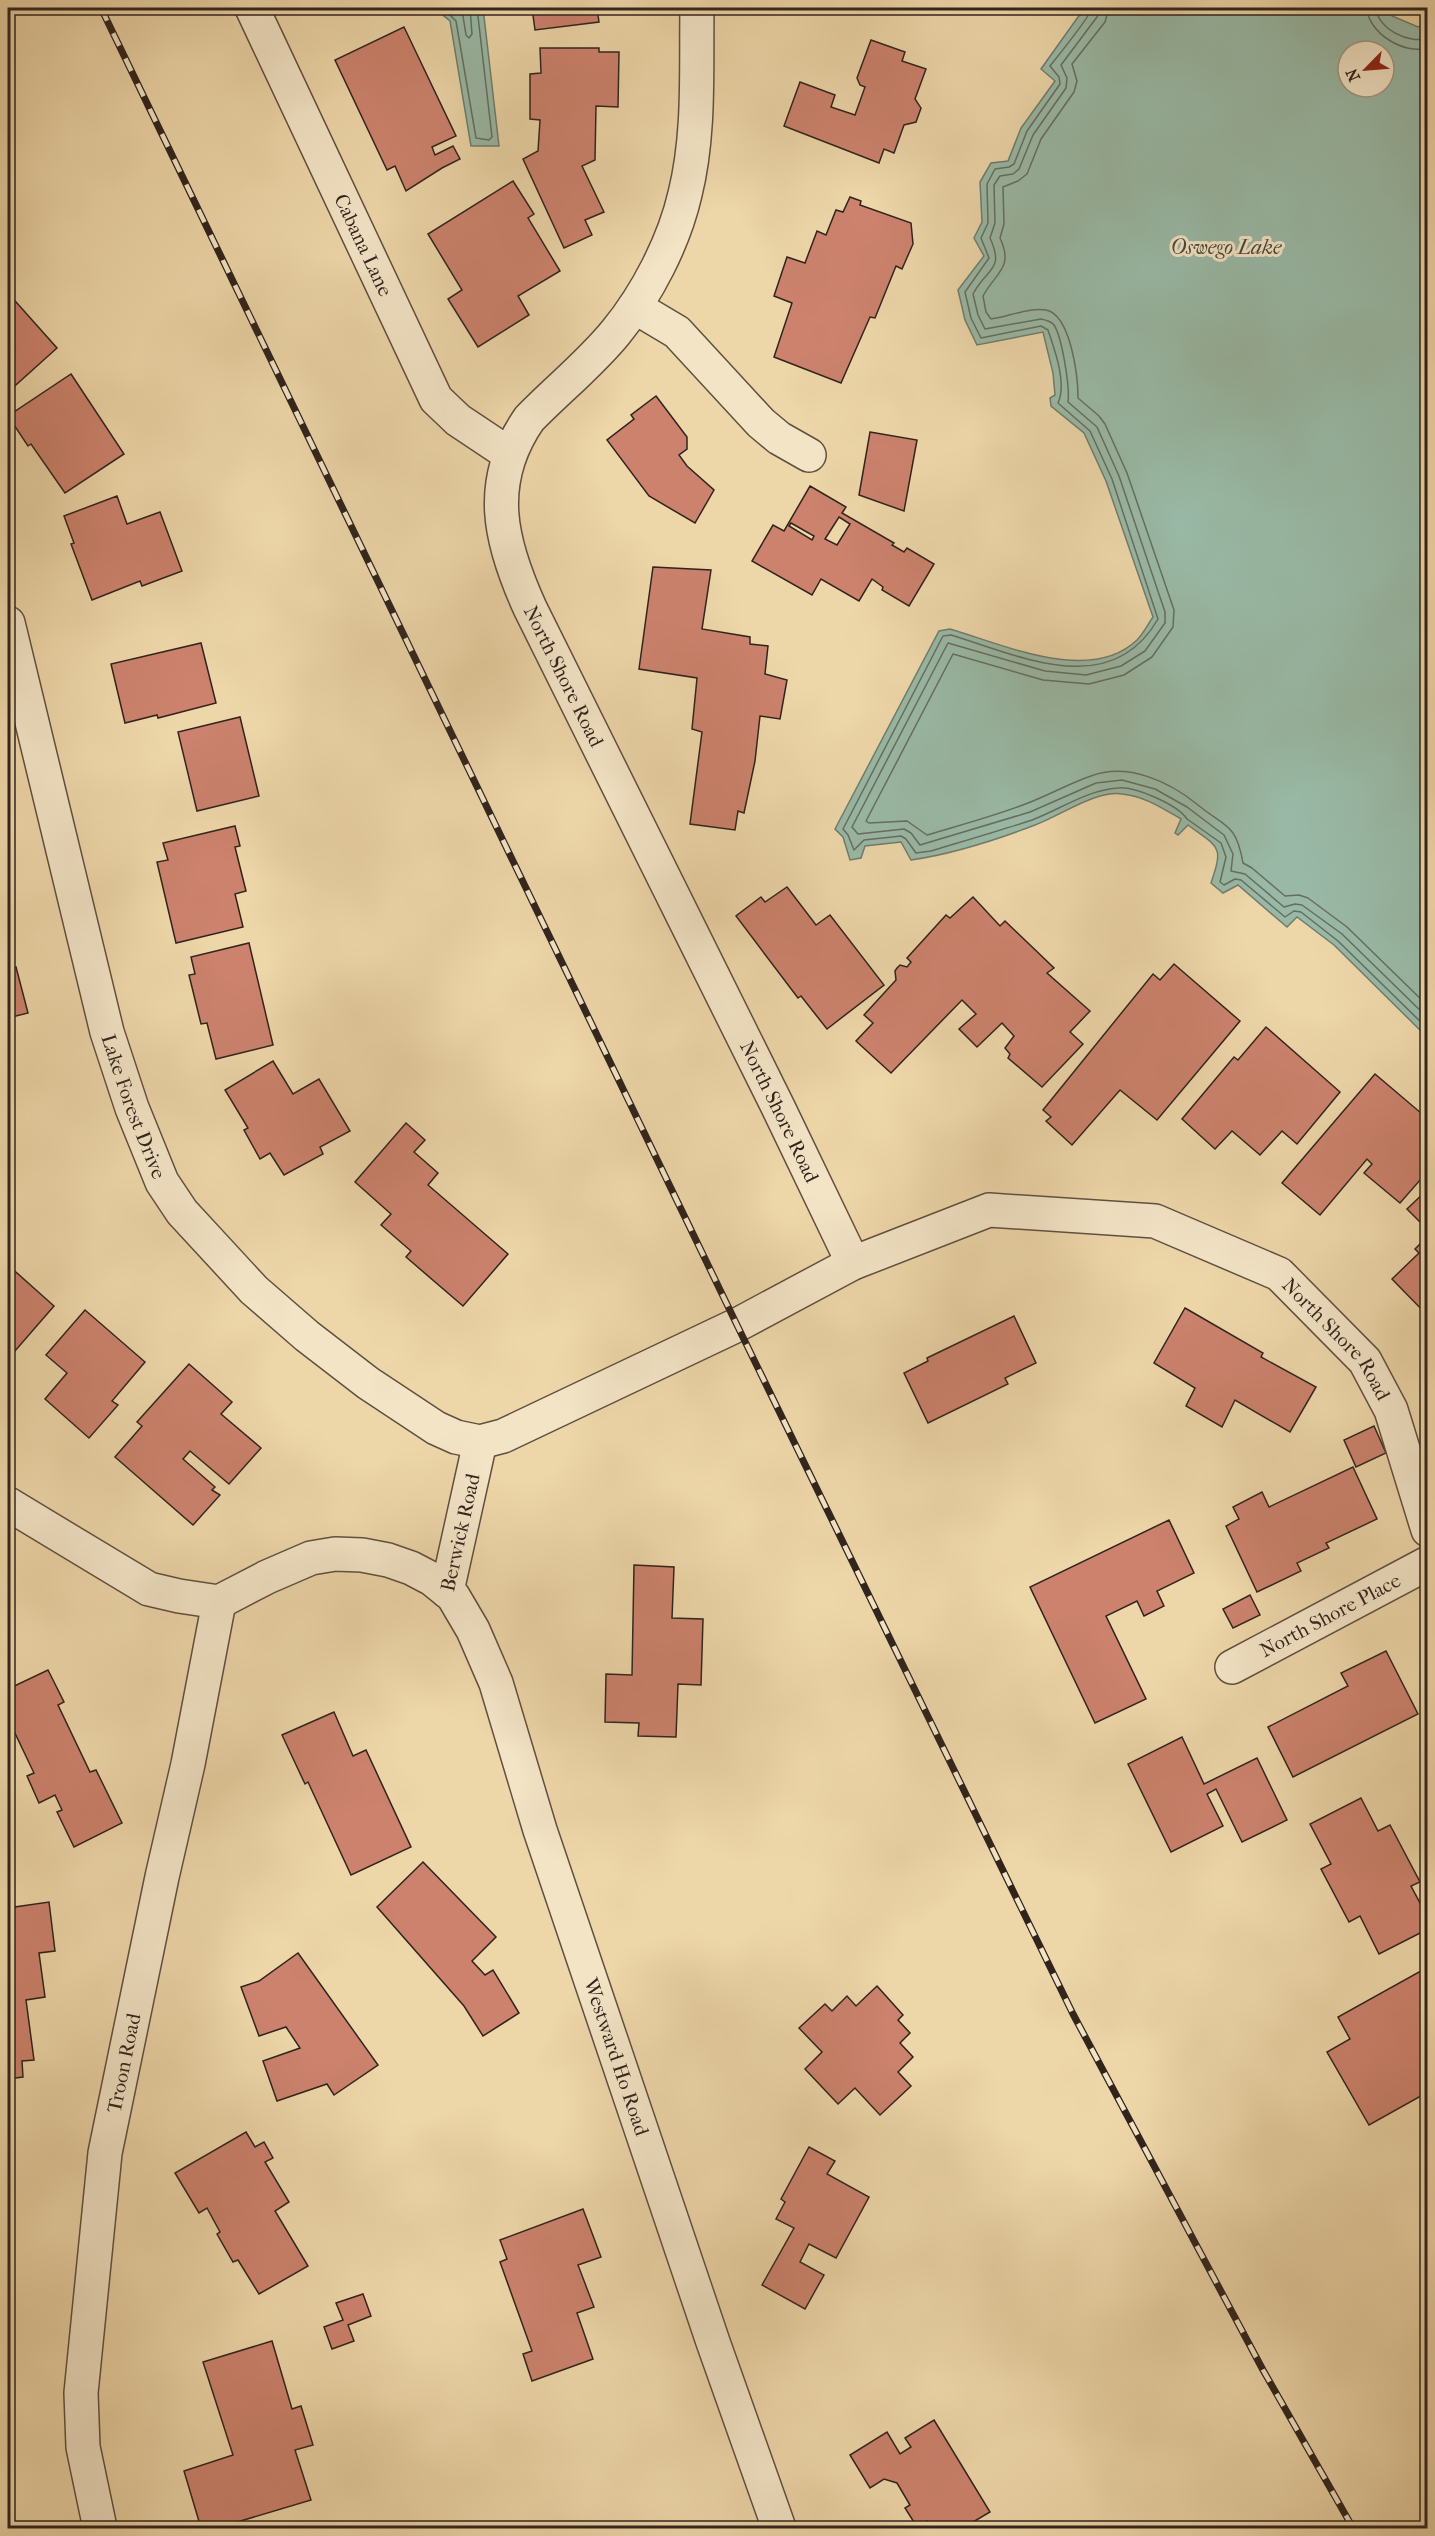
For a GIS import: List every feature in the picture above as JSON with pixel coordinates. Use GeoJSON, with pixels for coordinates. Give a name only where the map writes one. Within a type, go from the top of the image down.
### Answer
{"type":"FeatureCollection","features":[{"type":"Feature","properties":{"kind":"street","name":"Cabana Lane"},"geometry":{"type":"LineString","coordinates":[[252,8],[436,399],[458,420],[509,454]]}},
{"type":"Feature","properties":{"kind":"street","name":"North Shore Road"},"geometry":{"type":"LineString","coordinates":[[698,8],[695,119],[685,194],[672,233],[635,307],[615,334],[528,419],[509,454],[501,504],[508,556],[516,578],[853,1263],[989,1210],[1155,1221],[1279,1274],[1365,1361],[1391,1410],[1428,1530]]}},
{"type":"Feature","properties":{"kind":"street"},"geometry":{"type":"LineString","coordinates":[[635,307],[677,332],[761,423],[779,438],[809,455]]}},
{"type":"Feature","properties":{"kind":"street","name":"Lake Forest Drive"},"geometry":{"type":"LineString","coordinates":[[8,623],[107,1032],[132,1108],[162,1182],[182,1212],[210,1244],[254,1290],[307,1336],[368,1383],[436,1428],[456,1437],[480,1442]]}},
{"type":"Feature","properties":{"kind":"street","name":"Berwick Road"},"geometry":{"type":"LineString","coordinates":[[219,1602],[311,1558],[335,1554],[362,1555],[388,1560],[418,1572],[447,1591],[480,1442],[503,1436],[737,1325],[853,1263]]}},
{"type":"Feature","properties":{"kind":"street"},"geometry":{"type":"LineString","coordinates":[[8,1504],[148,1589],[219,1602]]}},
{"type":"Feature","properties":{"kind":"street","name":"North Shore Place"},"geometry":{"type":"LineString","coordinates":[[1232,1667],[1428,1563]]}},
{"type":"Feature","properties":{"kind":"street","name":"Westward Ho Road"},"geometry":{"type":"LineString","coordinates":[[447,1591],[453,1596],[473,1630],[496,1683],[540,1830],[712,2342],[780,2529]]}},
{"type":"Feature","properties":{"kind":"street","name":"Troon Road"},"geometry":{"type":"LineString","coordinates":[[100,2529],[83,2447],[81,2393],[105,2153],[162,1876],[188,1764],[219,1602]]}},
{"type":"Feature","properties":{"kind":"water"},"geometry":{"type":"Polygon","coordinates":[[[434,8],[483,8],[499,146],[471,146],[450,21],[434,8]]]}},
{"type":"Feature","properties":{"kind":"water","name":"Oswego Lake"},"geometry":{"type":"Polygon","coordinates":[[[1089,8],[1388,8],[1392,16],[1418,27],[1427,23],[1427,1037],[1334,945],[1297,917],[1287,927],[1238,885],[1223,893],[1211,883],[1218,854],[1212,843],[1188,825],[1178,835],[1175,833],[1181,819],[1138,797],[1122,794],[1101,796],[1005,836],[958,850],[911,860],[901,842],[865,846],[861,858],[850,860],[843,837],[835,829],[939,631],[950,629],[1045,657],[1071,660],[1095,659],[1118,653],[1137,640],[1153,617],[1106,481],[1084,433],[1051,406],[1050,398],[1055,395],[1053,373],[1043,332],[977,345],[965,320],[958,290],[984,256],[974,238],[982,222],[980,182],[991,163],[1008,161],[1021,128],[1055,81],[1041,69],[1078,17],[1089,8]]]}},
{"type":"Feature","properties":{"kind":"building"},"geometry":{"type":"Polygon","coordinates":[[[532,8],[597,8],[599,22],[535,30],[532,8]]]}},
{"type":"Feature","properties":{"kind":"building"},"geometry":{"type":"Polygon","coordinates":[[[404,27],[456,136],[432,147],[435,155],[453,146],[460,159],[406,191],[395,166],[387,170],[335,60],[404,27]]]}},
{"type":"Feature","properties":{"kind":"building"},"geometry":{"type":"Polygon","coordinates":[[[871,40],[905,52],[902,61],[926,69],[915,99],[921,108],[916,122],[904,125],[894,153],[884,149],[879,163],[784,126],[800,82],[835,95],[831,107],[855,115],[865,87],[860,85],[857,78],[871,40]]]}},
{"type":"Feature","properties":{"kind":"building"},"geometry":{"type":"Polygon","coordinates":[[[540,48],[599,48],[599,52],[619,52],[618,107],[596,106],[595,160],[582,166],[604,212],[585,220],[592,235],[564,248],[523,159],[538,151],[540,120],[530,119],[530,74],[541,73],[540,48]]]}},
{"type":"Feature","properties":{"kind":"building"},"geometry":{"type":"Polygon","coordinates":[[[513,181],[534,214],[528,218],[560,271],[518,296],[529,315],[478,347],[448,299],[462,290],[428,234],[513,181]]]}},
{"type":"Feature","properties":{"kind":"building"},"geometry":{"type":"Polygon","coordinates":[[[850,197],[861,201],[860,205],[911,223],[913,244],[902,269],[896,266],[875,318],[870,317],[841,383],[774,357],[792,303],[774,296],[787,257],[805,263],[817,231],[826,235],[836,210],[843,212],[850,197]]]}},
{"type":"Feature","properties":{"kind":"building"},"geometry":{"type":"Polygon","coordinates":[[[8,293],[57,348],[8,392],[8,293]]]}},
{"type":"Feature","properties":{"kind":"building"},"geometry":{"type":"Polygon","coordinates":[[[71,374],[124,454],[65,493],[31,444],[28,446],[8,416],[71,374]]]}},
{"type":"Feature","properties":{"kind":"building"},"geometry":{"type":"Polygon","coordinates":[[[656,396],[687,437],[687,449],[679,455],[687,466],[714,490],[695,523],[649,496],[607,440],[634,419],[631,415],[656,396]]]}},
{"type":"Feature","properties":{"kind":"building"},"geometry":{"type":"Polygon","coordinates":[[[870,432],[917,440],[904,511],[859,495],[870,432]]]}},
{"type":"Feature","properties":{"kind":"building"},"geometry":{"type":"Polygon","coordinates":[[[810,486],[846,507],[842,513],[894,543],[892,545],[904,552],[907,548],[934,564],[909,606],[882,590],[883,587],[872,579],[859,601],[821,579],[812,595],[752,561],[773,525],[784,531],[810,486]],[[839,517],[825,539],[837,545],[850,524],[839,517]],[[791,523],[789,526],[812,540],[814,536],[791,523]]]}},
{"type":"Feature","properties":{"kind":"building"},"geometry":{"type":"Polygon","coordinates":[[[117,496],[127,524],[160,512],[182,571],[142,586],[140,581],[92,600],[71,544],[74,543],[64,516],[117,496]]]}},
{"type":"Feature","properties":{"kind":"building"},"geometry":{"type":"Polygon","coordinates":[[[653,567],[711,570],[702,629],[750,637],[750,644],[768,646],[765,674],[787,680],[780,719],[760,716],[755,761],[744,813],[738,811],[735,830],[690,824],[702,732],[692,729],[697,678],[639,669],[653,567]]]}},
{"type":"Feature","properties":{"kind":"building"},"geometry":{"type":"Polygon","coordinates":[[[201,643],[216,703],[158,718],[157,715],[125,723],[111,664],[201,643]]]}},
{"type":"Feature","properties":{"kind":"building"},"geometry":{"type":"Polygon","coordinates":[[[240,717],[259,796],[197,811],[178,732],[240,717]]]}},
{"type":"Feature","properties":{"kind":"building"},"geometry":{"type":"Polygon","coordinates":[[[235,826],[240,846],[235,847],[246,891],[235,894],[243,927],[176,943],[157,862],[168,860],[163,843],[235,826]]]}},
{"type":"Feature","properties":{"kind":"building"},"geometry":{"type":"Polygon","coordinates":[[[787,887],[816,925],[830,915],[884,985],[827,1029],[801,996],[798,998],[736,916],[761,897],[765,902],[787,887]]]}},
{"type":"Feature","properties":{"kind":"building"},"geometry":{"type":"Polygon","coordinates":[[[973,897],[1000,926],[1005,921],[1054,968],[1047,973],[1090,1011],[1070,1032],[1083,1044],[1042,1087],[1008,1058],[1010,1054],[1005,1048],[1014,1036],[1002,1023],[977,1047],[959,1029],[976,1014],[962,1000],[891,1073],[856,1041],[873,1023],[864,1015],[896,980],[897,968],[900,965],[907,967],[911,962],[907,958],[946,915],[950,918],[973,897]]]}},
{"type":"Feature","properties":{"kind":"building"},"geometry":{"type":"Polygon","coordinates":[[[249,943],[273,1045],[216,1059],[207,1023],[201,1024],[189,975],[195,974],[191,957],[249,943]]]}},
{"type":"Feature","properties":{"kind":"building"},"geometry":{"type":"Polygon","coordinates":[[[1174,964],[1240,1021],[1157,1120],[1120,1090],[1072,1145],[1046,1121],[1051,1117],[1043,1110],[1153,974],[1160,980],[1174,964]]]}},
{"type":"Feature","properties":{"kind":"building"},"geometry":{"type":"Polygon","coordinates":[[[16,967],[28,1013],[8,1018],[8,970],[16,967]]]}},
{"type":"Feature","properties":{"kind":"building"},"geometry":{"type":"Polygon","coordinates":[[[1266,1027],[1340,1092],[1297,1144],[1282,1131],[1260,1155],[1232,1131],[1215,1149],[1182,1119],[1234,1057],[1238,1060],[1266,1027]]]}},
{"type":"Feature","properties":{"kind":"building"},"geometry":{"type":"Polygon","coordinates":[[[273,1061],[293,1094],[319,1079],[350,1131],[320,1147],[323,1154],[284,1175],[270,1153],[260,1159],[244,1130],[248,1128],[225,1090],[273,1061]]]}},
{"type":"Feature","properties":{"kind":"building"},"geometry":{"type":"Polygon","coordinates":[[[1375,1074],[1428,1119],[1428,1171],[1400,1203],[1364,1173],[1372,1164],[1367,1159],[1320,1215],[1282,1183],[1375,1074]]]}},
{"type":"Feature","properties":{"kind":"building"},"geometry":{"type":"Polygon","coordinates":[[[406,1123],[425,1140],[414,1152],[438,1173],[428,1185],[508,1254],[463,1306],[406,1257],[411,1251],[381,1225],[391,1214],[355,1182],[406,1123]]]}},
{"type":"Feature","properties":{"kind":"building"},"geometry":{"type":"Polygon","coordinates":[[[1428,1189],[1428,1230],[1407,1209],[1428,1189]]]}},
{"type":"Feature","properties":{"kind":"building"},"geometry":{"type":"Polygon","coordinates":[[[1428,1236],[1428,1316],[1392,1279],[1419,1253],[1415,1249],[1428,1236]]]}},
{"type":"Feature","properties":{"kind":"building"},"geometry":{"type":"Polygon","coordinates":[[[8,1265],[54,1306],[8,1359],[8,1265]]]}},
{"type":"Feature","properties":{"kind":"building"},"geometry":{"type":"Polygon","coordinates":[[[1185,1308],[1263,1353],[1261,1357],[1316,1387],[1290,1432],[1235,1400],[1222,1427],[1186,1406],[1195,1388],[1154,1363],[1185,1308]]]}},
{"type":"Feature","properties":{"kind":"building"},"geometry":{"type":"Polygon","coordinates":[[[85,1310],[145,1362],[112,1401],[118,1405],[89,1438],[45,1399],[67,1373],[46,1355],[85,1310]]]}},
{"type":"Feature","properties":{"kind":"building"},"geometry":{"type":"Polygon","coordinates":[[[1014,1316],[1036,1363],[1005,1378],[1008,1384],[928,1423],[904,1373],[928,1361],[927,1358],[1014,1316]]]}},
{"type":"Feature","properties":{"kind":"building"},"geometry":{"type":"Polygon","coordinates":[[[189,1364],[232,1402],[221,1414],[261,1448],[229,1484],[190,1451],[183,1459],[215,1487],[212,1490],[220,1495],[193,1525],[115,1457],[142,1426],[137,1422],[189,1364]]]}},
{"type":"Feature","properties":{"kind":"building"},"geometry":{"type":"Polygon","coordinates":[[[1374,1426],[1386,1453],[1356,1467],[1344,1440],[1374,1426]]]}},
{"type":"Feature","properties":{"kind":"building"},"geometry":{"type":"Polygon","coordinates":[[[1353,1467],[1377,1519],[1326,1543],[1329,1548],[1297,1563],[1301,1571],[1257,1592],[1226,1526],[1239,1519],[1233,1507],[1262,1492],[1269,1507],[1353,1467]]]}},
{"type":"Feature","properties":{"kind":"building"},"geometry":{"type":"Polygon","coordinates":[[[1169,1520],[1194,1573],[1157,1591],[1164,1606],[1144,1616],[1137,1601],[1106,1616],[1146,1699],[1095,1723],[1030,1587],[1169,1520]]]}},
{"type":"Feature","properties":{"kind":"building"},"geometry":{"type":"Polygon","coordinates":[[[634,1565],[674,1567],[672,1618],[703,1619],[701,1685],[678,1684],[676,1737],[638,1736],[639,1723],[605,1722],[606,1674],[632,1675],[634,1565]]]}},
{"type":"Feature","properties":{"kind":"building"},"geometry":{"type":"Polygon","coordinates":[[[1250,1595],[1260,1615],[1233,1628],[1223,1609],[1250,1595]]]}},
{"type":"Feature","properties":{"kind":"building"},"geometry":{"type":"Polygon","coordinates":[[[1386,1651],[1418,1714],[1293,1777],[1268,1727],[1348,1686],[1341,1673],[1386,1651]]]}},
{"type":"Feature","properties":{"kind":"building"},"geometry":{"type":"Polygon","coordinates":[[[48,1670],[64,1702],[58,1705],[90,1772],[96,1770],[122,1823],[74,1847],[57,1812],[62,1810],[55,1795],[39,1803],[27,1776],[34,1773],[12,1727],[8,1730],[8,1689],[48,1670]]]}},
{"type":"Feature","properties":{"kind":"building"},"geometry":{"type":"Polygon","coordinates":[[[334,1712],[353,1756],[366,1750],[411,1847],[351,1875],[308,1782],[305,1784],[282,1735],[334,1712]]]}},
{"type":"Feature","properties":{"kind":"building"},"geometry":{"type":"Polygon","coordinates":[[[1182,1737],[1204,1784],[1257,1758],[1287,1820],[1242,1842],[1216,1789],[1207,1794],[1223,1826],[1171,1852],[1128,1764],[1182,1737]]]}},
{"type":"Feature","properties":{"kind":"building"},"geometry":{"type":"Polygon","coordinates":[[[1361,1798],[1378,1831],[1390,1825],[1420,1882],[1411,1886],[1428,1918],[1428,1929],[1379,1954],[1360,1916],[1349,1922],[1321,1869],[1331,1864],[1310,1824],[1361,1798]]]}},
{"type":"Feature","properties":{"kind":"building"},"geometry":{"type":"Polygon","coordinates":[[[423,1862],[496,1937],[472,1961],[485,1975],[493,1970],[519,2013],[483,2036],[464,2006],[377,1907],[423,1862]]]}},
{"type":"Feature","properties":{"kind":"building"},"geometry":{"type":"Polygon","coordinates":[[[49,1902],[55,1951],[39,1953],[45,1997],[26,2000],[34,2060],[22,2061],[23,2077],[8,2079],[8,1908],[49,1902]]]}},
{"type":"Feature","properties":{"kind":"building"},"geometry":{"type":"Polygon","coordinates":[[[298,1953],[378,2065],[334,2095],[327,2084],[277,2101],[263,2061],[300,2048],[286,2027],[259,2036],[241,1987],[259,1981],[298,1953]]]}},
{"type":"Feature","properties":{"kind":"building"},"geometry":{"type":"Polygon","coordinates":[[[1428,1967],[1428,2023],[1423,2026],[1428,2034],[1428,2092],[1369,2125],[1327,2052],[1350,2039],[1338,2017],[1428,1967]]]}},
{"type":"Feature","properties":{"kind":"building"},"geometry":{"type":"Polygon","coordinates":[[[877,1986],[903,2015],[898,2020],[910,2033],[900,2043],[913,2057],[898,2072],[911,2086],[880,2115],[855,2088],[838,2104],[805,2069],[822,2052],[799,2028],[825,2004],[832,2011],[847,1996],[856,2006],[877,1986]]]}},
{"type":"Feature","properties":{"kind":"building"},"geometry":{"type":"Polygon","coordinates":[[[11,2100],[8,2149],[8,2102],[11,2100]]]}},
{"type":"Feature","properties":{"kind":"building"},"geometry":{"type":"Polygon","coordinates":[[[246,2132],[255,2147],[264,2142],[273,2158],[265,2162],[289,2202],[275,2211],[308,2266],[259,2294],[238,2260],[233,2262],[217,2234],[220,2232],[207,2208],[199,2213],[175,2173],[246,2132]]]}},
{"type":"Feature","properties":{"kind":"building"},"geometry":{"type":"Polygon","coordinates":[[[809,2147],[835,2161],[827,2174],[869,2197],[836,2258],[809,2244],[800,2262],[824,2275],[805,2309],[762,2285],[794,2228],[776,2219],[785,2202],[781,2199],[809,2147]]]}},
{"type":"Feature","properties":{"kind":"building"},"geometry":{"type":"Polygon","coordinates":[[[583,2209],[601,2257],[578,2265],[594,2307],[577,2313],[593,2359],[532,2381],[523,2354],[532,2351],[500,2262],[507,2259],[500,2240],[583,2209]]]}},
{"type":"Feature","properties":{"kind":"building"},"geometry":{"type":"Polygon","coordinates":[[[363,2294],[371,2316],[348,2325],[354,2341],[332,2349],[324,2327],[343,2320],[336,2303],[363,2294]]]}},
{"type":"Feature","properties":{"kind":"building"},"geometry":{"type":"Polygon","coordinates":[[[272,2341],[292,2409],[301,2406],[313,2445],[295,2450],[311,2500],[217,2528],[201,2528],[184,2471],[233,2455],[203,2362],[272,2341]]]}},
{"type":"Feature","properties":{"kind":"building"},"geometry":{"type":"Polygon","coordinates":[[[934,2420],[990,2512],[963,2528],[931,2528],[927,2521],[917,2527],[905,2508],[910,2505],[897,2483],[884,2479],[870,2488],[850,2455],[887,2432],[900,2454],[911,2447],[905,2438],[934,2420]]]}},
{"type":"Feature","properties":{"kind":"railway"},"geometry":{"type":"LineString","coordinates":[[101,8],[737,1325],[1073,2014],[1263,2370],[1353,2528]]}}]}
